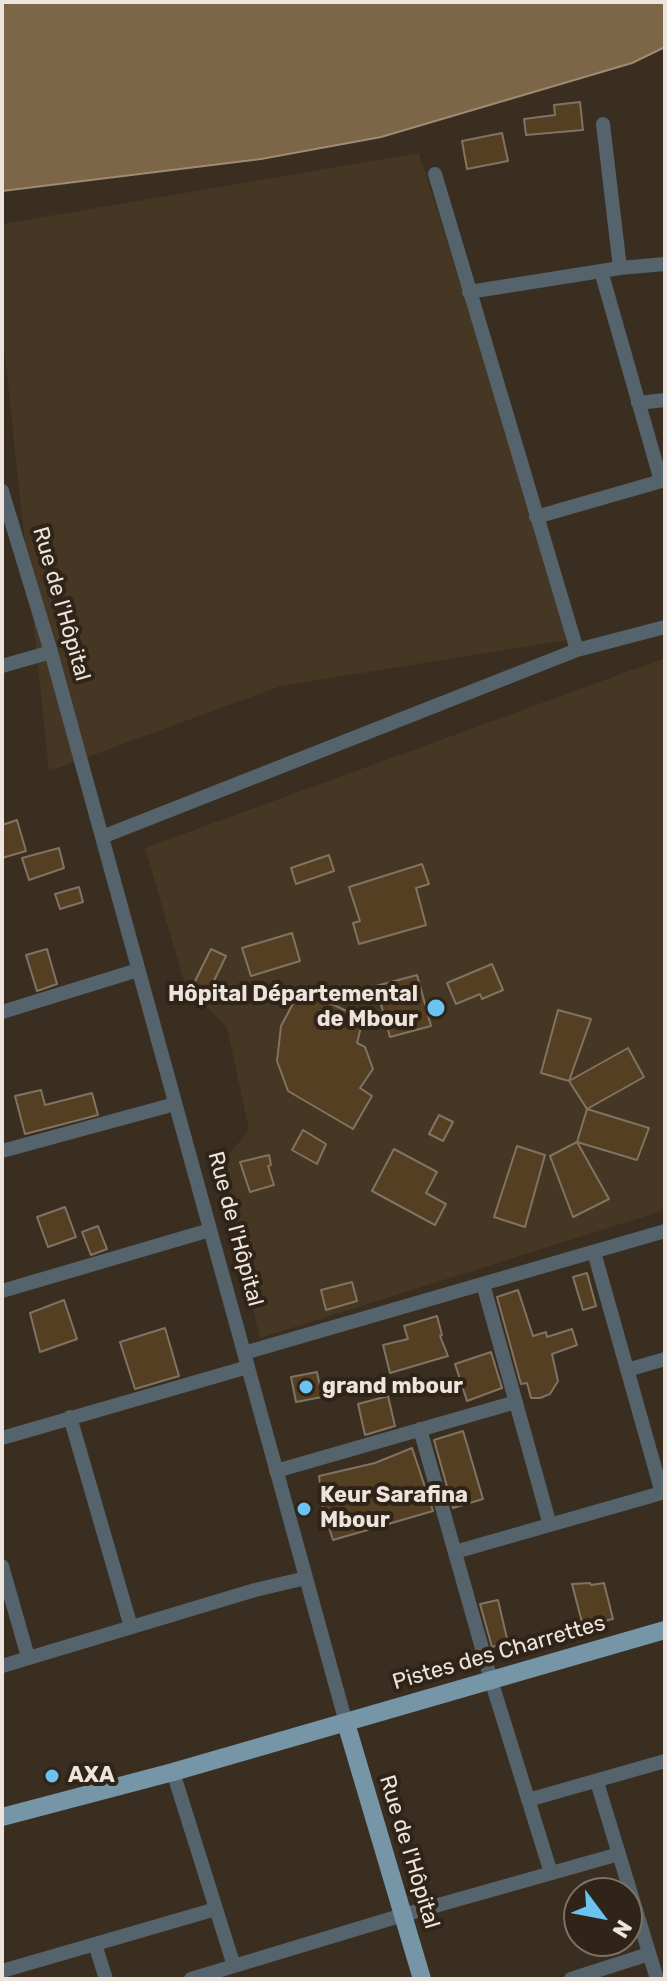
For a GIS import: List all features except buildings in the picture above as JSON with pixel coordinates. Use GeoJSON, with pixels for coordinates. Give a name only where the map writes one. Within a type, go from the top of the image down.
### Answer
{"type":"FeatureCollection","features":[{"type":"Feature","properties":{"kind":"main road","name":"Pistes des Charrettes"},"geometry":{"type":"LineString","coordinates":[[2,1817],[173,1772],[665,1630]]}},
{"type":"Feature","properties":{"kind":"main road","name":"Rue de l'Hôpital"},"geometry":{"type":"LineString","coordinates":[[346,1723],[422,1979]]}},
{"type":"Feature","properties":{"kind":"street"},"geometry":{"type":"LineString","coordinates":[[603,124],[620,268]]}},
{"type":"Feature","properties":{"kind":"street"},"geometry":{"type":"LineString","coordinates":[[435,174],[577,650]]}},
{"type":"Feature","properties":{"kind":"street"},"geometry":{"type":"LineString","coordinates":[[469,292],[620,268],[665,264]]}},
{"type":"Feature","properties":{"kind":"street"},"geometry":{"type":"LineString","coordinates":[[536,517],[663,480],[601,271]]}},
{"type":"Feature","properties":{"kind":"street"},"geometry":{"type":"LineString","coordinates":[[638,403],[665,400]]}},
{"type":"Feature","properties":{"kind":"street","name":"Rue de l'Hôpital"},"geometry":{"type":"LineString","coordinates":[[2,491],[51,652],[346,1723]]}},
{"type":"Feature","properties":{"kind":"street"},"geometry":{"type":"LineString","coordinates":[[102,837],[577,650],[665,627]]}},
{"type":"Feature","properties":{"kind":"street"},"geometry":{"type":"LineString","coordinates":[[2,666],[51,652]]}},
{"type":"Feature","properties":{"kind":"street"},"geometry":{"type":"LineString","coordinates":[[2,1012],[138,970]]}},
{"type":"Feature","properties":{"kind":"street"},"geometry":{"type":"LineString","coordinates":[[2,1151],[175,1104]]}},
{"type":"Feature","properties":{"kind":"street"},"geometry":{"type":"LineString","coordinates":[[2,1291],[210,1230]]}},
{"type":"Feature","properties":{"kind":"street"},"geometry":{"type":"LineString","coordinates":[[2,1438],[483,1284],[665,1231]]}},
{"type":"Feature","properties":{"kind":"street"},"geometry":{"type":"LineString","coordinates":[[455,1552],[663,1492],[594,1252]]}},
{"type":"Feature","properties":{"kind":"street"},"geometry":{"type":"LineString","coordinates":[[483,1284],[550,1525]]}},
{"type":"Feature","properties":{"kind":"street"},"geometry":{"type":"LineString","coordinates":[[627,1370],[665,1359]]}},
{"type":"Feature","properties":{"kind":"street"},"geometry":{"type":"LineString","coordinates":[[276,1471],[516,1402]]}},
{"type":"Feature","properties":{"kind":"street"},"geometry":{"type":"LineString","coordinates":[[70,1417],[131,1627]]}},
{"type":"Feature","properties":{"kind":"street"},"geometry":{"type":"LineString","coordinates":[[420,1429],[491,1680],[551,1873]]}},
{"type":"Feature","properties":{"kind":"street"},"geometry":{"type":"LineString","coordinates":[[2,1566],[28,1657]]}},
{"type":"Feature","properties":{"kind":"street"},"geometry":{"type":"LineString","coordinates":[[2,1666],[306,1578]]}},
{"type":"Feature","properties":{"kind":"street"},"geometry":{"type":"LineString","coordinates":[[528,1800],[665,1761]]}},
{"type":"Feature","properties":{"kind":"street"},"geometry":{"type":"LineString","coordinates":[[173,1772],[234,1966]]}},
{"type":"Feature","properties":{"kind":"street"},"geometry":{"type":"LineString","coordinates":[[597,1782],[657,1979]]}},
{"type":"Feature","properties":{"kind":"street"},"geometry":{"type":"LineString","coordinates":[[191,1979],[619,1854]]}},
{"type":"Feature","properties":{"kind":"street"},"geometry":{"type":"LineString","coordinates":[[2,1971],[216,1909]]}},
{"type":"Feature","properties":{"kind":"street"},"geometry":{"type":"LineString","coordinates":[[95,1944],[106,1979]]}},
{"type":"Feature","properties":{"kind":"street"},"geometry":{"type":"LineString","coordinates":[[574,1978],[649,1954]]}},
{"type":"Feature","properties":{"kind":"shaded area"},"geometry":{"type":"Polygon","coordinates":[[[2,2],[665,2],[665,47],[632,63],[381,137],[261,159],[2,191],[2,2]]]}},
{"type":"Feature","properties":{"kind":"shaded area"},"geometry":{"type":"Polygon","coordinates":[[[419,153],[573,639],[281,686],[49,771],[2,327],[2,224],[419,153]]]}},
{"type":"Feature","properties":{"kind":"shaded area","name":"Hôpital Départemental de Mbour"},"geometry":{"type":"Polygon","coordinates":[[[665,658],[665,1210],[260,1338],[219,1167],[249,1130],[227,1027],[186,988],[145,848],[665,658]]]}},
{"type":"Feature","properties":{"kind":"place","name":"Hôpital Départemental de Mbour"},"geometry":{"type":"Point","coordinates":[436,1008]}},
{"type":"Feature","properties":{"kind":"place","name":"grand mbour"},"geometry":{"type":"Point","coordinates":[306,1387]}},
{"type":"Feature","properties":{"kind":"place","name":"Keur Sarafina Mbour"},"geometry":{"type":"Point","coordinates":[304,1509]}},
{"type":"Feature","properties":{"kind":"place","name":"AXA"},"geometry":{"type":"Point","coordinates":[52,1776]}}]}
